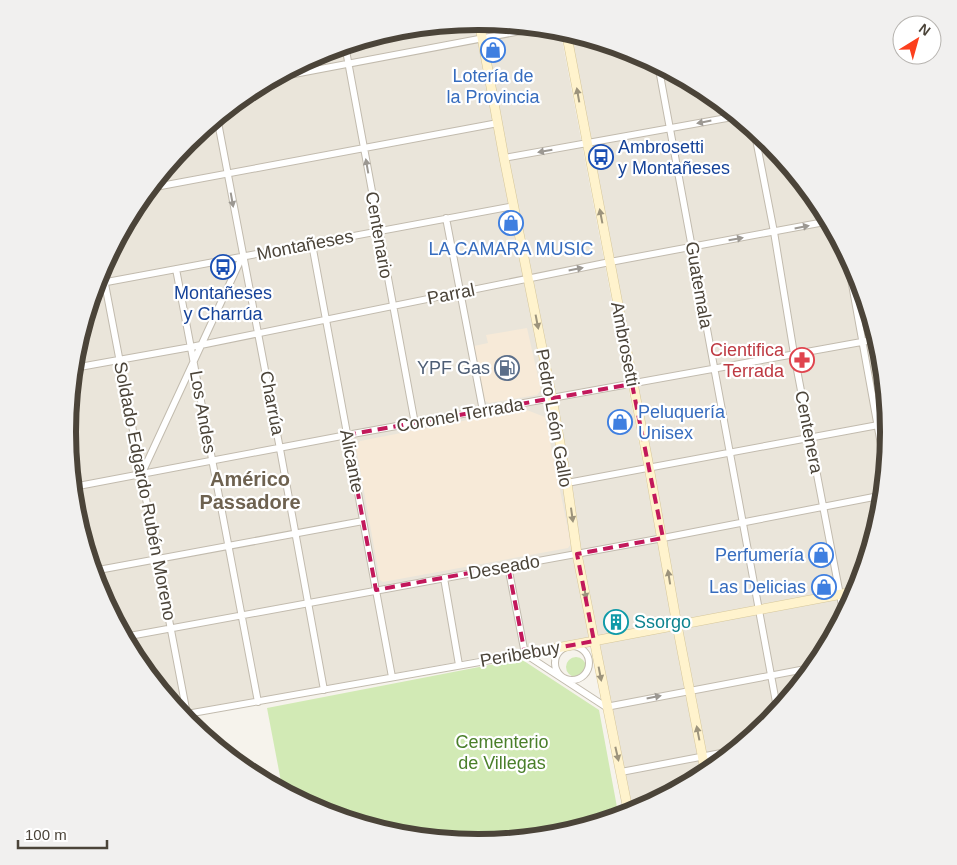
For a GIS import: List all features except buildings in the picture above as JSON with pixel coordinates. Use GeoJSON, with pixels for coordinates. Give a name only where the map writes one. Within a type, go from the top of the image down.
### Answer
{"type":"FeatureCollection","features":[{"type":"Feature","properties":{"kind":"street","name":"Pedro León Gallo"},"geometry":{"type":"LineString","coordinates":[[481,30],[504,158],[552,398],[577,554],[628,806]]}},
{"type":"Feature","properties":{"kind":"street"},"geometry":{"type":"LineString","coordinates":[[297,74],[518,32]]}},
{"type":"Feature","properties":{"kind":"street","name":"Ambrosetti"},"geometry":{"type":"LineString","coordinates":[[568,40],[704,766]]}},
{"type":"Feature","properties":{"kind":"street","name":"Centenario"},"geometry":{"type":"LineString","coordinates":[[346,52],[415,424]]}},
{"type":"Feature","properties":{"kind":"street","name":"Guatemala"},"geometry":{"type":"LineString","coordinates":[[660,73],[776,703]]}},
{"type":"Feature","properties":{"kind":"street"},"geometry":{"type":"LineString","coordinates":[[504,158],[729,118]]}},
{"type":"Feature","properties":{"kind":"street"},"geometry":{"type":"LineString","coordinates":[[160,186],[498,123]]}},
{"type":"Feature","properties":{"kind":"street","name":"Charrúa"},"geometry":{"type":"LineString","coordinates":[[218,125],[324,690]]}},
{"type":"Feature","properties":{"kind":"street","name":"Centenera"},"geometry":{"type":"LineString","coordinates":[[756,142],[774,232],[794,354],[842,605]]}},
{"type":"Feature","properties":{"kind":"street","name":"Montañeses"},"geometry":{"type":"LineString","coordinates":[[105,283],[514,206]]}},
{"type":"Feature","properties":{"kind":"street"},"geometry":{"type":"LineString","coordinates":[[446,218],[483,411]]}},
{"type":"Feature","properties":{"kind":"street","name":"Parral"},"geometry":{"type":"LineString","coordinates":[[82,367],[191,347],[610,262],[822,223]]}},
{"type":"Feature","properties":{"kind":"street","name":"Alicante"},"geometry":{"type":"LineString","coordinates":[[312,244],[392,677]]}},
{"type":"Feature","properties":{"kind":"street"},"geometry":{"type":"LineString","coordinates":[[142,474],[242,256]]}},
{"type":"Feature","properties":{"kind":"street","name":"Los Andes"},"geometry":{"type":"LineString","coordinates":[[176,269],[258,702]]}},
{"type":"Feature","properties":{"kind":"street","name":"Soldado Edgardo Rubén Moreno"},"geometry":{"type":"LineString","coordinates":[[105,283],[171,628],[183,705]]}},
{"type":"Feature","properties":{"kind":"street"},"geometry":{"type":"LineString","coordinates":[[852,283],[881,444]]}},
{"type":"Feature","properties":{"kind":"street","name":"Coronel Terrada"},"geometry":{"type":"LineString","coordinates":[[79,486],[347,435],[870,341]]}},
{"type":"Feature","properties":{"kind":"street"},"geometry":{"type":"LineString","coordinates":[[567,483],[881,424]]}},
{"type":"Feature","properties":{"kind":"street","name":"Deseado"},"geometry":{"type":"LineString","coordinates":[[131,636],[876,498]]}},
{"type":"Feature","properties":{"kind":"street"},"geometry":{"type":"LineString","coordinates":[[100,570],[363,521]]}},
{"type":"Feature","properties":{"kind":"street"},"geometry":{"type":"LineString","coordinates":[[508,566],[525,654],[606,706],[804,669]]}},
{"type":"Feature","properties":{"kind":"street"},"geometry":{"type":"LineString","coordinates":[[444,578],[459,665]]}},
{"type":"Feature","properties":{"kind":"street","name":"Peribebuy"},"geometry":{"type":"LineString","coordinates":[[190,713],[525,654],[847,593]]}},
{"type":"Feature","properties":{"kind":"street"},"geometry":{"type":"LineString","coordinates":[[571,645],[582,648],[588,658],[588,670],[579,679],[573,680],[562,677],[555,668],[555,658],[561,649],[571,645]]}},
{"type":"Feature","properties":{"kind":"street"},"geometry":{"type":"LineString","coordinates":[[621,772],[723,753]]}},
{"type":"Feature","properties":{"kind":"highlighted area"},"geometry":{"type":"Polygon","coordinates":[[[632,384],[663,538],[577,554],[594,641],[525,654],[508,566],[376,590],[347,435],[632,384]]]}},
{"type":"Feature","properties":{"kind":"shaded area"},"geometry":{"type":"Polygon","coordinates":[[[452,31],[505,31],[531,33],[562,39],[672,616],[668,623],[189,711],[159,678],[144,656],[130,634],[107,587],[97,562],[84,511],[79,485],[76,432],[79,380],[84,354],[97,303],[107,278],[130,231],[144,209],[159,187],[194,148],[233,113],[277,84],[349,51],[400,38],[452,31]]]}},
{"type":"Feature","properties":{"kind":"shaded area"},"geometry":{"type":"Polygon","coordinates":[[[571,41],[608,51],[680,84],[724,113],[781,167],[798,187],[827,231],[850,278],[867,328],[878,380],[881,432],[878,485],[867,537],[860,562],[849,589],[683,621],[680,620],[571,41]]]}},
{"type":"Feature","properties":{"kind":"shaded area","name":"YPF Gas"},"geometry":{"type":"Polygon","coordinates":[[[527,328],[541,390],[537,395],[489,403],[484,400],[474,346],[488,343],[486,335],[527,328]]]}},
{"type":"Feature","properties":{"kind":"shaded area"},"geometry":{"type":"Polygon","coordinates":[[[524,409],[545,417],[571,544],[568,548],[383,582],[380,580],[356,447],[360,441],[524,409]]]}},
{"type":"Feature","properties":{"kind":"shaded area"},"geometry":{"type":"Polygon","coordinates":[[[846,596],[827,634],[798,678],[763,717],[724,752],[702,767],[680,781],[627,807],[598,644],[846,596]]]}},
{"type":"Feature","properties":{"kind":"green space"},"geometry":{"type":"Polygon","coordinates":[[[576,657],[583,660],[586,667],[583,674],[576,677],[569,674],[566,667],[569,660],[576,657]]]}},
{"type":"Feature","properties":{"kind":"green space","name":"Cementerio de Villegas"},"geometry":{"type":"Polygon","coordinates":[[[521,659],[599,710],[618,810],[583,821],[531,832],[478,835],[426,832],[349,814],[281,783],[267,708],[521,659]]]}},
{"type":"Feature","properties":{"kind":"place","name":"Lotería de la Provincia"},"geometry":{"type":"Point","coordinates":[493,50]}},
{"type":"Feature","properties":{"kind":"place","name":"Ambrosetti y Montañeses"},"geometry":{"type":"Point","coordinates":[601,157]}},
{"type":"Feature","properties":{"kind":"place","name":"LA CAMARA MUSIC"},"geometry":{"type":"Point","coordinates":[511,223]}},
{"type":"Feature","properties":{"kind":"place","name":"Montañeses y Charrúa"},"geometry":{"type":"Point","coordinates":[223,267]}},
{"type":"Feature","properties":{"kind":"place","name":"Cientifica Terrada"},"geometry":{"type":"Point","coordinates":[802,360]}},
{"type":"Feature","properties":{"kind":"place","name":"YPF Gas"},"geometry":{"type":"Point","coordinates":[507,368]}},
{"type":"Feature","properties":{"kind":"place","name":"Peluquería Unisex"},"geometry":{"type":"Point","coordinates":[620,422]}},
{"type":"Feature","properties":{"kind":"place","name":"Perfumería"},"geometry":{"type":"Point","coordinates":[821,555]}},
{"type":"Feature","properties":{"kind":"place","name":"Las Delicias"},"geometry":{"type":"Point","coordinates":[824,587]}},
{"type":"Feature","properties":{"kind":"place","name":"Ssorgo"},"geometry":{"type":"Point","coordinates":[616,622]}},
{"type":"Feature","properties":{"kind":"district","name":"Américo Passadore"},"geometry":{"type":"Point","coordinates":[250,490]}}]}
